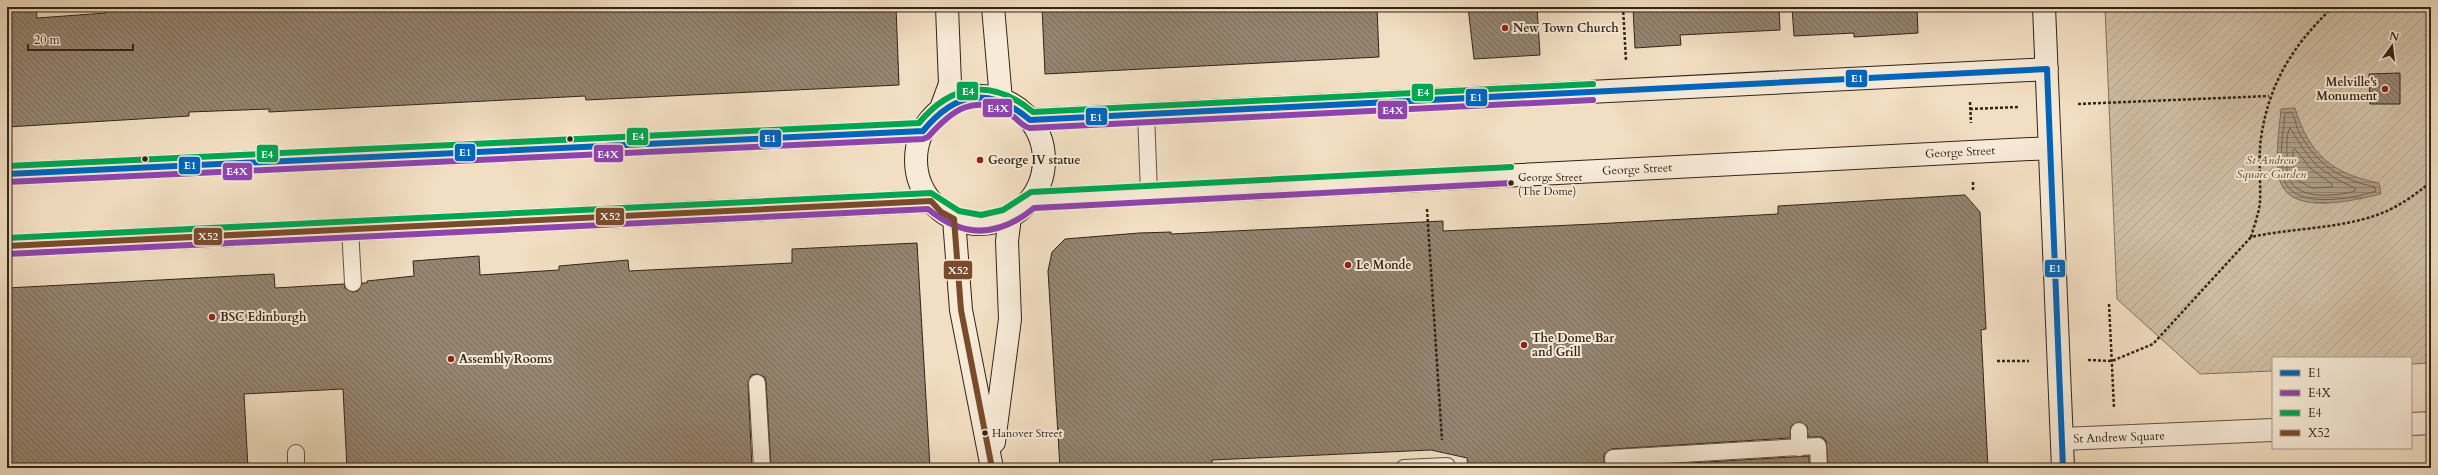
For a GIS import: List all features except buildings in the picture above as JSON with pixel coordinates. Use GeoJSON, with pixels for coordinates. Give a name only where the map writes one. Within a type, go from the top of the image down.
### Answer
{"type":"FeatureCollection","features":[{"type":"Feature","properties":{"kind":"street"},"geometry":{"type":"LineString","coordinates":[[940,111],[964,98],[988,97],[1001,100],[1021,112],[1030,120],[1038,132],[1044,160],[1038,187],[1031,200],[1010,217],[997,222],[985,224],[954,219],[941,212],[924,191],[916,167],[919,143],[923,131],[940,111],[950,84],[946,7]]}},
{"type":"Feature","properties":{"kind":"street"},"geometry":{"type":"LineString","coordinates":[[992,7],[1001,100]]}},
{"type":"Feature","properties":{"kind":"street","name":"St Andrew Square"},"geometry":{"type":"LineString","coordinates":[[2044,7],[2062,439],[2272,430]]}},
{"type":"Feature","properties":{"kind":"street"},"geometry":{"type":"LineString","coordinates":[[1030,120],[2047,69]]}},
{"type":"Feature","properties":{"kind":"street"},"geometry":{"type":"LineString","coordinates":[[7,174],[923,131]]}},
{"type":"Feature","properties":{"kind":"street","name":"George Street"},"geometry":{"type":"LineString","coordinates":[[1031,200],[2050,148]]}},
{"type":"Feature","properties":{"kind":"street"},"geometry":{"type":"LineString","coordinates":[[7,246],[350,228],[931,201]]}},
{"type":"Feature","properties":{"kind":"street"},"geometry":{"type":"LineString","coordinates":[[992,464],[1010,319],[1008,241],[1010,217]]}},
{"type":"Feature","properties":{"kind":"street"},"geometry":{"type":"LineString","coordinates":[[954,219],[961,310],[992,464]]}},
{"type":"Feature","properties":{"kind":"street"},"geometry":{"type":"LineString","coordinates":[[2412,424],[2431,423]]}},
{"type":"Feature","properties":{"kind":"street"},"geometry":{"type":"LineString","coordinates":[[2062,439],[2063,468]]}},
{"type":"Feature","properties":{"kind":"lane"},"geometry":{"type":"LineString","coordinates":[[1146,113],[1148,193]]}},
{"type":"Feature","properties":{"kind":"lane"},"geometry":{"type":"LineString","coordinates":[[350,228],[353,283]]}},
{"type":"Feature","properties":{"kind":"lane"},"geometry":{"type":"LineString","coordinates":[[757,383],[762,468]]}},
{"type":"Feature","properties":{"kind":"lane"},"geometry":{"type":"LineString","coordinates":[[1799,431],[1799,448]]}},
{"type":"Feature","properties":{"kind":"lane"},"geometry":{"type":"LineString","coordinates":[[1614,468],[1613,458],[1818,446],[1819,468]]}},
{"type":"Feature","properties":{"kind":"lane"},"geometry":{"type":"LineString","coordinates":[[1404,468],[1447,467]]}},
{"type":"Feature","properties":{"kind":"path"},"geometry":{"type":"LineString","coordinates":[[1623,7],[1627,90]]}},
{"type":"Feature","properties":{"kind":"path"},"geometry":{"type":"LineString","coordinates":[[1997,361],[2112,360],[2153,344],[2251,237],[2260,203],[2258,172],[2261,138],[2269,96],[2299,45],[2333,7]]}},
{"type":"Feature","properties":{"kind":"path"},"geometry":{"type":"LineString","coordinates":[[1970,108],[2269,96]]}},
{"type":"Feature","properties":{"kind":"path"},"geometry":{"type":"LineString","coordinates":[[1425,180],[1443,452],[1447,467]]}},
{"type":"Feature","properties":{"kind":"path"},"geometry":{"type":"LineString","coordinates":[[2251,237],[2284,230],[2351,222],[2378,215],[2410,198],[2431,182]]}},
{"type":"Feature","properties":{"kind":"path"},"geometry":{"type":"LineString","coordinates":[[2109,304],[2116,437]]}},
{"type":"Feature","properties":{"kind":"green space","name":"St Andrew Square Garden"},"geometry":{"type":"Polygon","coordinates":[[[2105,7],[2431,7],[2431,363],[2412,364],[2412,357],[2272,357],[2272,371],[2200,374],[2117,299],[2105,7]]]}},
{"type":"Feature","properties":{"kind":"water"},"geometry":{"type":"Polygon","coordinates":[[[2295,108],[2307,138],[2315,150],[2335,167],[2348,174],[2379,183],[2381,194],[2355,200],[2323,203],[2308,202],[2295,198],[2285,190],[2279,177],[2277,160],[2281,109],[2295,108]]]}},
{"type":"Feature","properties":{"kind":"transit line","name":"E1"},"geometry":{"type":"LineString","coordinates":[[2047,69],[2063,468]]}},
{"type":"Feature","properties":{"kind":"transit line","name":"E1"},"geometry":{"type":"LineString","coordinates":[[923,131],[935,118],[948,108],[961,101],[974,98],[987,98],[1001,102],[1015,109],[1030,120],[2047,69]]}},
{"type":"Feature","properties":{"kind":"transit line","name":"E4"},"geometry":{"type":"LineString","coordinates":[[7,166],[919,123],[945,100],[959,93],[973,90],[988,90],[1003,94],[1018,101],[1033,112],[1593,84]]}},
{"type":"Feature","properties":{"kind":"transit line","name":"E4X"},"geometry":{"type":"LineString","coordinates":[[7,182],[923,139],[928,137],[937,127],[955,112],[975,105],[985,105],[997,108],[1010,114],[1024,126],[1030,128],[1593,100]]}},
{"type":"Feature","properties":{"kind":"transit line","name":"E1"},"geometry":{"type":"LineString","coordinates":[[7,174],[923,131]]}},
{"type":"Feature","properties":{"kind":"transit line","name":"E4"},"geometry":{"type":"LineString","coordinates":[[7,238],[931,193],[959,211],[981,215],[1003,210],[1031,192],[1511,167]]}},
{"type":"Feature","properties":{"kind":"transit line","name":"E4X"},"geometry":{"type":"LineString","coordinates":[[7,254],[928,209],[941,219],[955,226],[968,230],[981,231],[1008,225],[1021,218],[1034,208],[1511,183]]}},
{"type":"Feature","properties":{"kind":"transit line","name":"X52"},"geometry":{"type":"LineString","coordinates":[[7,246],[931,201],[941,212],[954,219],[961,310],[992,468]]}},
{"type":"Feature","properties":{"kind":"place","name":"New Town Church"},"geometry":{"type":"Point","coordinates":[1505,28]}},
{"type":"Feature","properties":{"kind":"place","name":"Melville's Monument"},"geometry":{"type":"Point","coordinates":[2385,89]}},
{"type":"Feature","properties":{"kind":"place","name":"George IV statue"},"geometry":{"type":"Point","coordinates":[980,160]}},
{"type":"Feature","properties":{"kind":"place","name":"George Street (The Dome)"},"geometry":{"type":"Point","coordinates":[1511,183]}},
{"type":"Feature","properties":{"kind":"place","name":"Le Monde"},"geometry":{"type":"Point","coordinates":[1348,265]}},
{"type":"Feature","properties":{"kind":"place","name":"BSC Edinburgh"},"geometry":{"type":"Point","coordinates":[212,317]}},
{"type":"Feature","properties":{"kind":"place","name":"The Dome Bar and Grill"},"geometry":{"type":"Point","coordinates":[1524,345]}},
{"type":"Feature","properties":{"kind":"place","name":"Assembly Rooms"},"geometry":{"type":"Point","coordinates":[451,359]}},
{"type":"Feature","properties":{"kind":"place","name":"Hanover Street"},"geometry":{"type":"Point","coordinates":[985,433]}}]}
